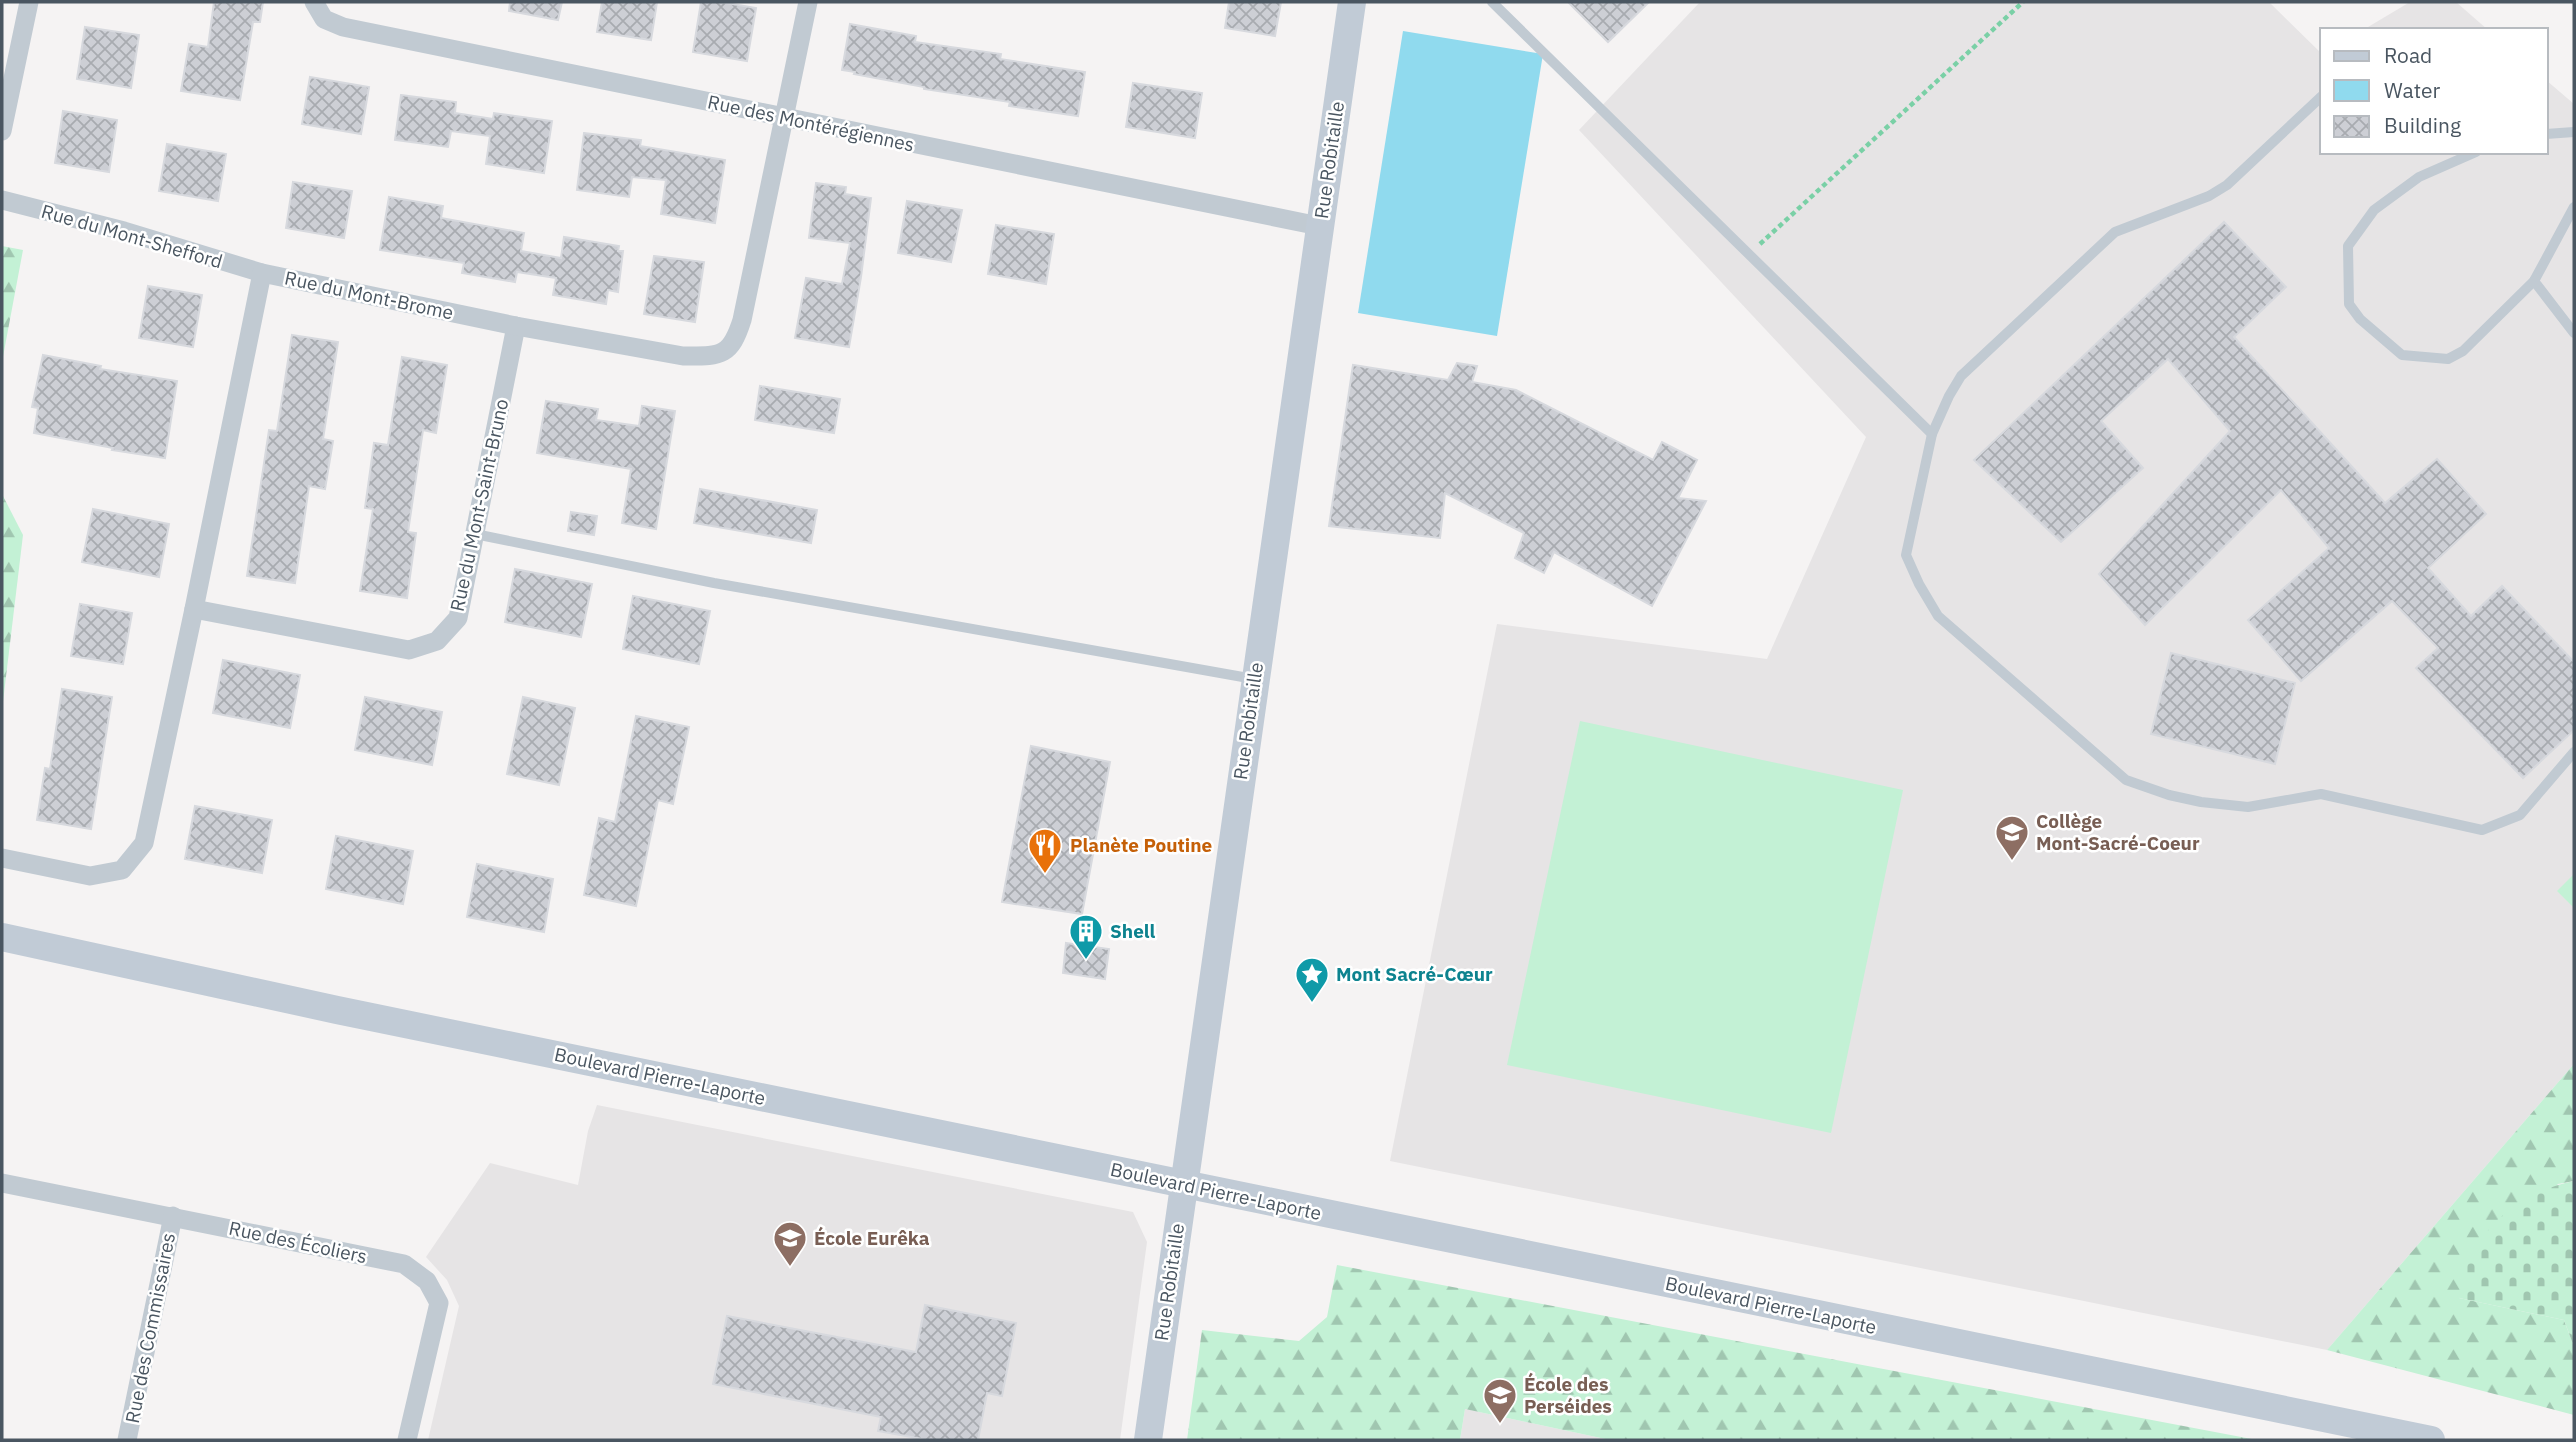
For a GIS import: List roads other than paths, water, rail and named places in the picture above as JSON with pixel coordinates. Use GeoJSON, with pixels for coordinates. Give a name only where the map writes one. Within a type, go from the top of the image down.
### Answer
{"type":"FeatureCollection","features":[{"type":"Feature","properties":{"kind":"main road","name":"Rue Robitaille"},"geometry":{"type":"LineString","coordinates":[[1148,1440],[1182,1184],[1352,2]]}},
{"type":"Feature","properties":{"kind":"main road","name":"Boulevard Pierre-Laporte"},"geometry":{"type":"LineString","coordinates":[[2,937],[337,1010],[2431,1440]]}},
{"type":"Feature","properties":{"kind":"street"},"geometry":{"type":"LineString","coordinates":[[2,131],[29,2]]}},
{"type":"Feature","properties":{"kind":"street","name":"Rue des Montérégiennes"},"geometry":{"type":"LineString","coordinates":[[314,2],[324,19],[343,27],[1319,226]]}},
{"type":"Feature","properties":{"kind":"street","name":"Rue du Mont-Brome"},"geometry":{"type":"LineString","coordinates":[[2,858],[90,876],[122,870],[144,843],[262,273],[516,326],[682,356],[709,356],[727,351],[736,339],[742,320],[808,2]]}},
{"type":"Feature","properties":{"kind":"street","name":"Rue du Mont-Shefford"},"geometry":{"type":"LineString","coordinates":[[2,200],[124,231],[262,273]]}},
{"type":"Feature","properties":{"kind":"street","name":"Rue du Mont-Saint-Bruno"},"geometry":{"type":"LineString","coordinates":[[194,609],[409,650],[437,641],[458,618],[516,326]]}},
{"type":"Feature","properties":{"kind":"street","name":"Rue des Écoliers"},"geometry":{"type":"LineString","coordinates":[[2,1183],[404,1264],[427,1281],[439,1303],[407,1440]]}},
{"type":"Feature","properties":{"kind":"street","name":"Rue des Commissaires"},"geometry":{"type":"LineString","coordinates":[[127,1440],[173,1216]]}},
{"type":"Feature","properties":{"kind":"lane"},"geometry":{"type":"LineString","coordinates":[[1492,2],[1933,434]]}},
{"type":"Feature","properties":{"kind":"lane"},"geometry":{"type":"LineString","coordinates":[[2320,98],[2227,186],[2209,196],[2115,232],[1961,376],[1949,396],[1933,434],[1906,555],[1938,616],[2126,780],[2190,800],[2248,807],[2321,794],[2482,830],[2520,815],[2574,752]]}},
{"type":"Feature","properties":{"kind":"lane"},"geometry":{"type":"LineString","coordinates":[[2548,134],[2574,131]]}},
{"type":"Feature","properties":{"kind":"lane"},"geometry":{"type":"LineString","coordinates":[[2471,154],[2419,177],[2374,210],[2348,246],[2349,304],[2360,319],[2402,355],[2448,359],[2463,351],[2534,281],[2574,207]]}},
{"type":"Feature","properties":{"kind":"lane"},"geometry":{"type":"LineString","coordinates":[[2534,281],[2574,334]]}},
{"type":"Feature","properties":{"kind":"lane"},"geometry":{"type":"LineString","coordinates":[[475,534],[714,583],[1254,679]]}},
{"type":"Feature","properties":{"kind":"water"},"geometry":{"type":"Polygon","coordinates":[[[1403,31],[1543,54],[1497,336],[1358,313],[1403,31]]]}},
{"type":"Feature","properties":{"kind":"place","name":"Collège Mont-Sacré-Coeur"},"geometry":{"type":"Point","coordinates":[2012,862]}},
{"type":"Feature","properties":{"kind":"place","name":"Planète Poutine"},"geometry":{"type":"Point","coordinates":[1045,875]}},
{"type":"Feature","properties":{"kind":"place","name":"Shell"},"geometry":{"type":"Point","coordinates":[1086,961]}},
{"type":"Feature","properties":{"kind":"place","name":"Mont Sacré-Cœur"},"geometry":{"type":"Point","coordinates":[1312,1004]}},
{"type":"Feature","properties":{"kind":"place","name":"École Eurêka"},"geometry":{"type":"Point","coordinates":[790,1268]}},
{"type":"Feature","properties":{"kind":"place","name":"École des Perséides"},"geometry":{"type":"Point","coordinates":[1500,1425]}}]}
